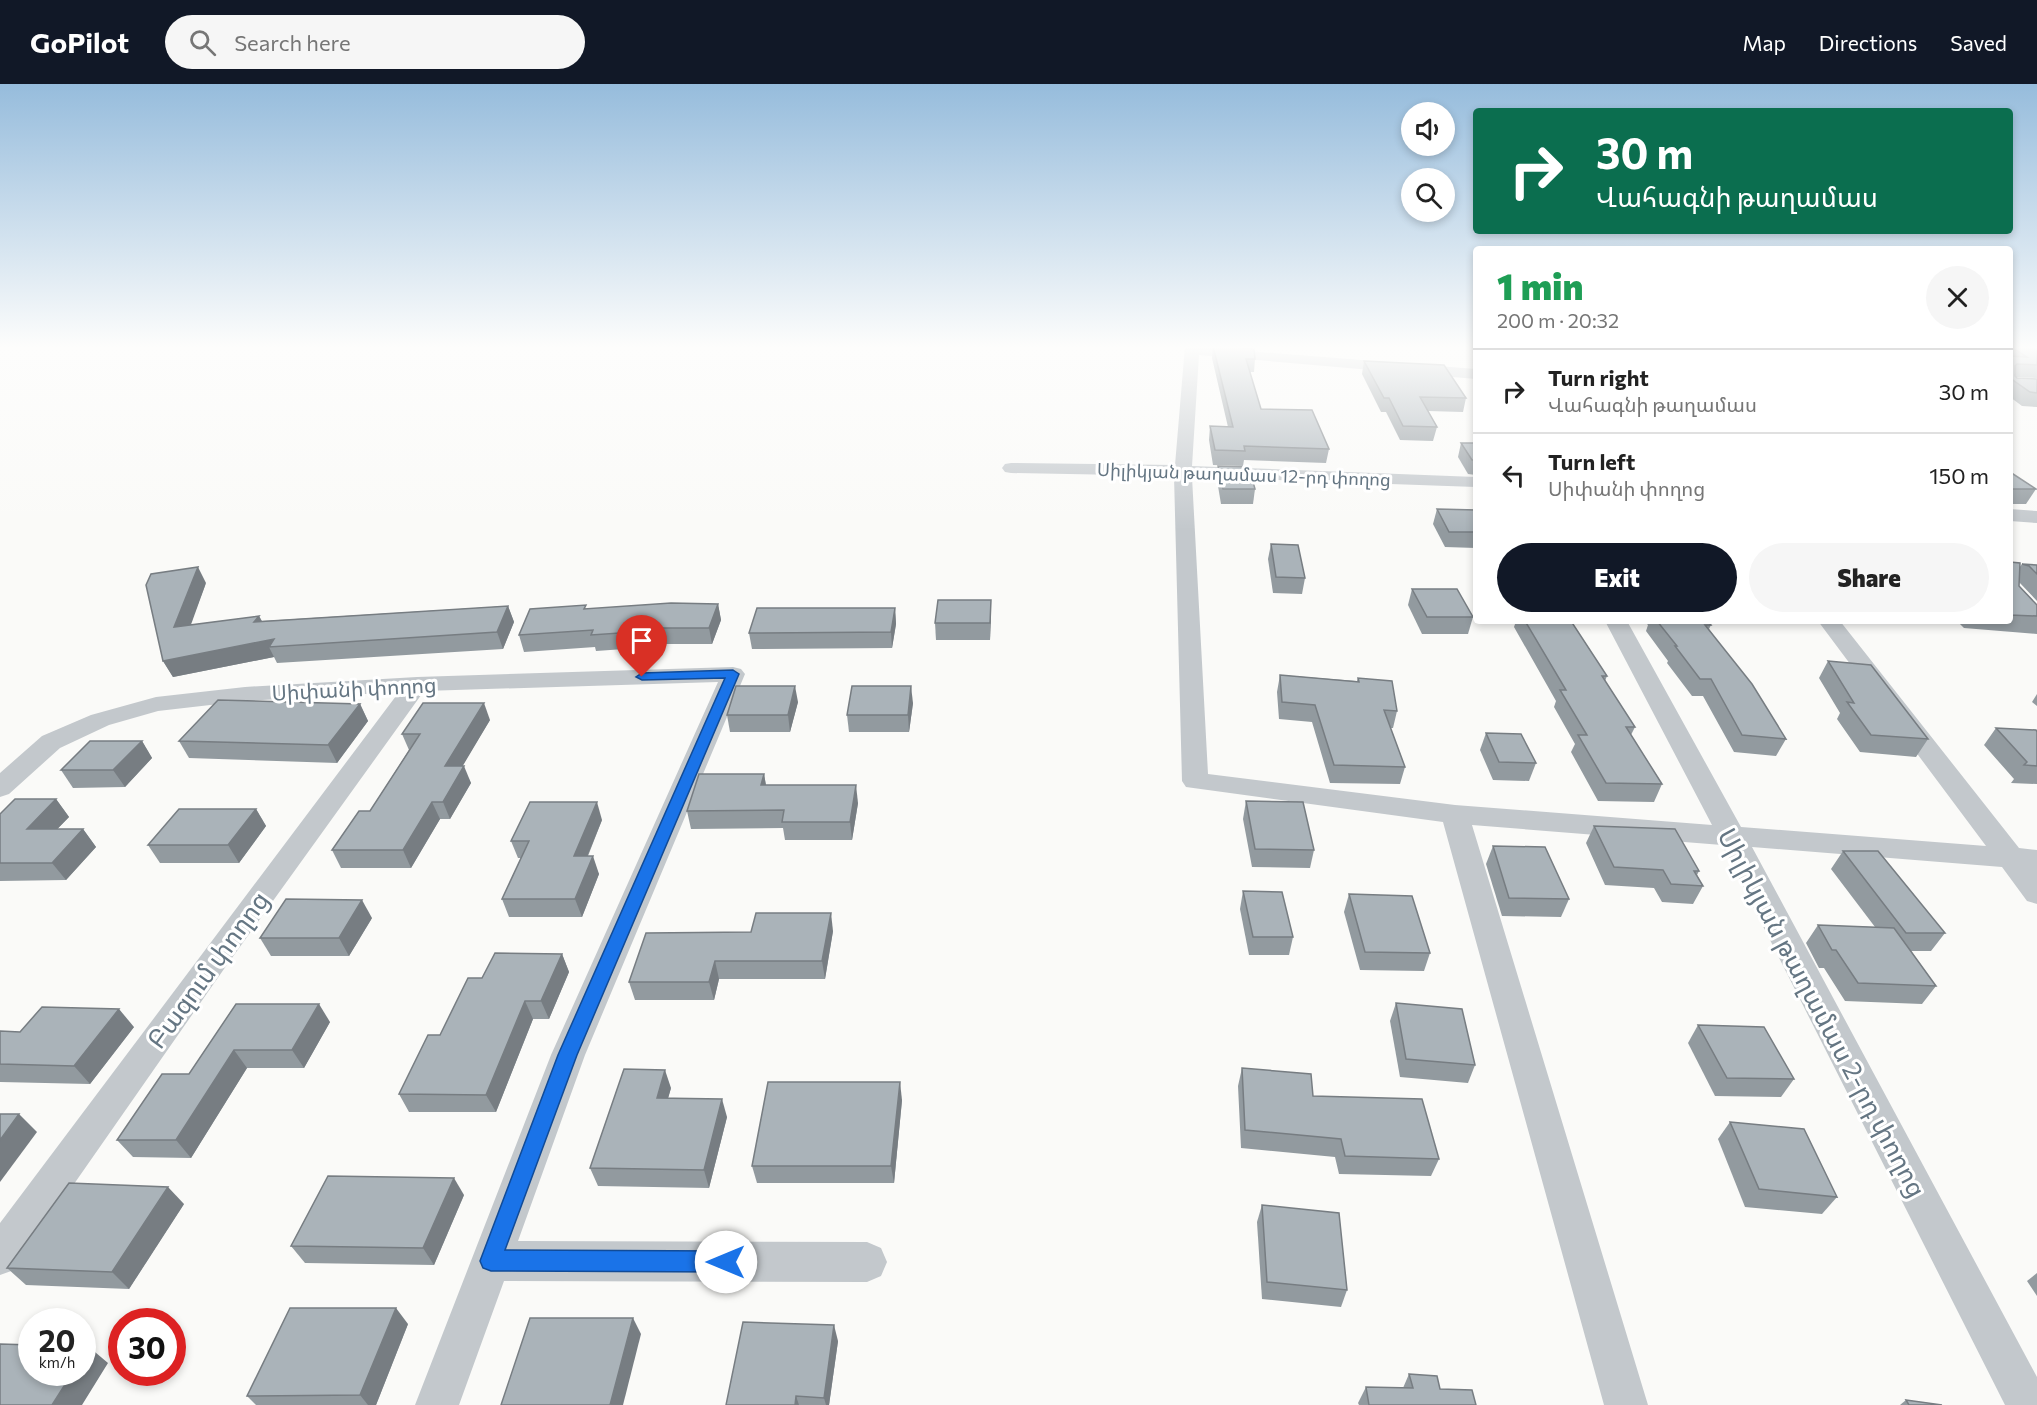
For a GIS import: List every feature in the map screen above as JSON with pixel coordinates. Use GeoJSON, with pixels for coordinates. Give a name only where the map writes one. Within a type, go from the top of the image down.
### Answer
{"type":"FeatureCollection","features":[{"type":"Feature","properties":{"kind":"street"},"geometry":{"type":"LineString","coordinates":[[1187,408],[1183,471],[1195,782],[1455,814],[1733,838],[2023,858]]}},
{"type":"Feature","properties":{"kind":"street","name":"Սիլիկյան թաղամաս 12-րդ փողոց"},"geometry":{"type":"LineString","coordinates":[[1011,468],[1183,471],[1473,482]]}},
{"type":"Feature","properties":{"kind":"street"},"geometry":{"type":"LineString","coordinates":[[2013,515],[2037,517]]}},
{"type":"Feature","properties":{"kind":"street","name":"Սիլիկյան թաղամաս 2-րդ փողոց"},"geometry":{"type":"LineString","coordinates":[[1618,624],[1733,838],[2028,1405]]}},
{"type":"Feature","properties":{"kind":"street"},"geometry":{"type":"LineString","coordinates":[[1831,624],[2023,858],[2037,893]]}},
{"type":"Feature","properties":{"kind":"street","name":"Սիփանի փողոց"},"geometry":{"type":"LineString","coordinates":[[0,788],[51,742],[100,720],[156,704],[245,694],[417,684],[733,674],[568,1055],[491,1261]]}},
{"type":"Feature","properties":{"kind":"street","name":"Բազում փողոց"},"geometry":{"type":"LineString","coordinates":[[0,1256],[213,960],[417,684]]}},
{"type":"Feature","properties":{"kind":"street"},"geometry":{"type":"LineString","coordinates":[[1455,814],[1626,1405]]}},
{"type":"Feature","properties":{"kind":"street"},"geometry":{"type":"LineString","coordinates":[[436,1405],[491,1261],[867,1262]]}},
{"type":"Feature","properties":{"kind":"building"},"geometry":{"type":"Polygon","coordinates":[[[1228,408],[1312,410],[1329,449],[1244,446],[1245,451],[1215,450],[1210,426],[1233,427],[1228,408]]]}},
{"type":"Feature","properties":{"kind":"building"},"geometry":{"type":"Polygon","coordinates":[[[1394,408],[1426,408],[1437,427],[1403,426],[1394,408]]]}},
{"type":"Feature","properties":{"kind":"building"},"geometry":{"type":"Polygon","coordinates":[[[1461,443],[1473,443],[1472,460],[1461,443]]]}},
{"type":"Feature","properties":{"kind":"building"},"geometry":{"type":"Polygon","coordinates":[[[1218,466],[1249,467],[1255,489],[1223,489],[1218,466]]]}},
{"type":"Feature","properties":{"kind":"building"},"geometry":{"type":"Polygon","coordinates":[[[2013,474],[2036,489],[2013,489],[2013,474]]]}},
{"type":"Feature","properties":{"kind":"building"},"geometry":{"type":"Polygon","coordinates":[[[1437,509],[1473,510],[1473,532],[1449,532],[1437,509]]]}},
{"type":"Feature","properties":{"kind":"building"},"geometry":{"type":"Polygon","coordinates":[[[1271,544],[1298,545],[1305,578],[1276,577],[1271,544]]]}},
{"type":"Feature","properties":{"kind":"building"},"geometry":{"type":"Polygon","coordinates":[[[2013,562],[2020,563],[2019,586],[2037,605],[2037,616],[2013,615],[2013,562]]]}},
{"type":"Feature","properties":{"kind":"building"},"geometry":{"type":"Polygon","coordinates":[[[2022,564],[2037,565],[2037,574],[2029,566],[2022,564]]]}},
{"type":"Feature","properties":{"kind":"building"},"geometry":{"type":"Polygon","coordinates":[[[198,567],[174,627],[259,616],[254,622],[508,606],[497,632],[269,647],[274,639],[163,661],[146,585],[151,574],[198,567]]]}},
{"type":"Feature","properties":{"kind":"building"},"geometry":{"type":"Polygon","coordinates":[[[1412,589],[1457,589],[1473,617],[1427,617],[1412,589]]]}},
{"type":"Feature","properties":{"kind":"building"},"geometry":{"type":"Polygon","coordinates":[[[938,600],[991,600],[990,623],[935,623],[938,600]]]}},
{"type":"Feature","properties":{"kind":"building"},"geometry":{"type":"Polygon","coordinates":[[[671,603],[718,604],[709,628],[650,628],[649,631],[591,635],[593,630],[519,635],[530,609],[586,605],[584,609],[671,603]]]}},
{"type":"Feature","properties":{"kind":"building"},"geometry":{"type":"Polygon","coordinates":[[[757,608],[895,608],[891,632],[749,633],[757,608]]]}},
{"type":"Feature","properties":{"kind":"building"},"geometry":{"type":"Polygon","coordinates":[[[1527,624],[1573,624],[1607,676],[1602,676],[1635,727],[1626,727],[1662,784],[1606,783],[1578,735],[1587,735],[1560,690],[1566,690],[1527,624]]]}},
{"type":"Feature","properties":{"kind":"building"},"geometry":{"type":"Polygon","coordinates":[[[1659,624],[1710,624],[1705,625],[1752,684],[1786,739],[1742,735],[1711,679],[1700,679],[1675,646],[1677,646],[1659,624]]]}},
{"type":"Feature","properties":{"kind":"building"},"geometry":{"type":"Polygon","coordinates":[[[1828,661],[1871,665],[1928,739],[1871,735],[1847,702],[1854,703],[1828,661]]]}},
{"type":"Feature","properties":{"kind":"building"},"geometry":{"type":"Polygon","coordinates":[[[1280,675],[1359,682],[1358,678],[1392,681],[1397,711],[1384,710],[1405,767],[1334,765],[1315,705],[1282,702],[1280,675]]]}},
{"type":"Feature","properties":{"kind":"building"},"geometry":{"type":"Polygon","coordinates":[[[736,686],[795,686],[788,715],[727,715],[736,686]]]}},
{"type":"Feature","properties":{"kind":"building"},"geometry":{"type":"Polygon","coordinates":[[[852,686],[911,686],[908,715],[847,715],[852,686]]]}},
{"type":"Feature","properties":{"kind":"building"},"geometry":{"type":"Polygon","coordinates":[[[218,700],[360,704],[328,745],[179,741],[218,700]]]}},
{"type":"Feature","properties":{"kind":"building"},"geometry":{"type":"Polygon","coordinates":[[[423,703],[484,703],[445,766],[464,766],[443,802],[432,802],[403,850],[332,850],[359,811],[370,811],[420,734],[402,734],[423,703]]]}},
{"type":"Feature","properties":{"kind":"building"},"geometry":{"type":"Polygon","coordinates":[[[1996,728],[2036,730],[2037,766],[2024,765],[2027,762],[1996,728]]]}},
{"type":"Feature","properties":{"kind":"building"},"geometry":{"type":"Polygon","coordinates":[[[1486,733],[1521,734],[1536,763],[1499,762],[1486,733]]]}},
{"type":"Feature","properties":{"kind":"building"},"geometry":{"type":"Polygon","coordinates":[[[90,741],[142,741],[113,770],[61,770],[90,741]]]}},
{"type":"Feature","properties":{"kind":"building"},"geometry":{"type":"Polygon","coordinates":[[[699,774],[764,774],[761,785],[856,785],[850,822],[782,822],[784,810],[687,811],[699,774]]]}},
{"type":"Feature","properties":{"kind":"building"},"geometry":{"type":"Polygon","coordinates":[[[15,799],[56,799],[27,829],[83,829],[52,863],[0,863],[0,814],[15,799]]]}},
{"type":"Feature","properties":{"kind":"building"},"geometry":{"type":"Polygon","coordinates":[[[1246,801],[1303,802],[1314,850],[1255,849],[1246,801]]]}},
{"type":"Feature","properties":{"kind":"building"},"geometry":{"type":"Polygon","coordinates":[[[530,802],[597,802],[574,856],[593,856],[575,899],[502,899],[529,841],[511,841],[530,802]]]}},
{"type":"Feature","properties":{"kind":"building"},"geometry":{"type":"Polygon","coordinates":[[[179,809],[256,809],[228,845],[148,845],[179,809]]]}},
{"type":"Feature","properties":{"kind":"building"},"geometry":{"type":"Polygon","coordinates":[[[1594,826],[1675,829],[1699,871],[1694,871],[1703,886],[1671,884],[1663,870],[1614,867],[1594,826]]]}},
{"type":"Feature","properties":{"kind":"building"},"geometry":{"type":"Polygon","coordinates":[[[1493,846],[1545,847],[1569,899],[1509,898],[1493,846]]]}},
{"type":"Feature","properties":{"kind":"building"},"geometry":{"type":"Polygon","coordinates":[[[1843,851],[1878,851],[1945,933],[1906,933],[1843,851]]]}},
{"type":"Feature","properties":{"kind":"building"},"geometry":{"type":"Polygon","coordinates":[[[1243,891],[1282,892],[1293,937],[1253,937],[1243,891]]]}},
{"type":"Feature","properties":{"kind":"building"},"geometry":{"type":"Polygon","coordinates":[[[1349,894],[1412,896],[1430,953],[1365,952],[1349,894]]]}},
{"type":"Feature","properties":{"kind":"building"},"geometry":{"type":"Polygon","coordinates":[[[286,899],[362,900],[339,938],[260,938],[286,899]]]}},
{"type":"Feature","properties":{"kind":"building"},"geometry":{"type":"Polygon","coordinates":[[[756,913],[831,913],[822,961],[715,961],[709,982],[629,982],[646,933],[751,932],[756,913]]]}},
{"type":"Feature","properties":{"kind":"building"},"geometry":{"type":"Polygon","coordinates":[[[1818,925],[1894,928],[1936,986],[1858,983],[1836,950],[1832,950],[1818,925]]]}},
{"type":"Feature","properties":{"kind":"building"},"geometry":{"type":"Polygon","coordinates":[[[495,953],[562,954],[541,1001],[525,1001],[486,1095],[399,1094],[428,1035],[440,1035],[468,978],[482,978],[495,953]]]}},
{"type":"Feature","properties":{"kind":"building"},"geometry":{"type":"Polygon","coordinates":[[[1396,1003],[1462,1009],[1475,1065],[1406,1059],[1396,1003]]]}},
{"type":"Feature","properties":{"kind":"building"},"geometry":{"type":"Polygon","coordinates":[[[236,1004],[319,1004],[292,1050],[234,1050],[176,1140],[117,1140],[162,1074],[189,1074],[236,1004]]]}},
{"type":"Feature","properties":{"kind":"building"},"geometry":{"type":"Polygon","coordinates":[[[42,1007],[119,1009],[74,1066],[0,1064],[0,1031],[20,1032],[42,1007]]]}},
{"type":"Feature","properties":{"kind":"building"},"geometry":{"type":"Polygon","coordinates":[[[1698,1025],[1764,1027],[1794,1079],[1727,1078],[1698,1025]]]}},
{"type":"Feature","properties":{"kind":"building"},"geometry":{"type":"Polygon","coordinates":[[[1242,1068],[1311,1074],[1313,1096],[1422,1099],[1439,1159],[1345,1156],[1341,1139],[1245,1130],[1242,1068]]]}},
{"type":"Feature","properties":{"kind":"building"},"geometry":{"type":"Polygon","coordinates":[[[624,1069],[665,1070],[657,1098],[722,1099],[704,1170],[590,1168],[624,1069]]]}},
{"type":"Feature","properties":{"kind":"building"},"geometry":{"type":"Polygon","coordinates":[[[768,1082],[900,1082],[891,1166],[752,1166],[768,1082]]]}},
{"type":"Feature","properties":{"kind":"building"},"geometry":{"type":"Polygon","coordinates":[[[0,1114],[19,1114],[0,1140],[0,1114]]]}},
{"type":"Feature","properties":{"kind":"building"},"geometry":{"type":"Polygon","coordinates":[[[1730,1122],[1804,1129],[1837,1197],[1759,1189],[1730,1122]]]}},
{"type":"Feature","properties":{"kind":"building"},"geometry":{"type":"Polygon","coordinates":[[[328,1176],[454,1178],[423,1248],[291,1246],[328,1176]]]}},
{"type":"Feature","properties":{"kind":"building"},"geometry":{"type":"Polygon","coordinates":[[[69,1183],[168,1187],[112,1272],[7,1268],[69,1183]]]}},
{"type":"Feature","properties":{"kind":"building"},"geometry":{"type":"Polygon","coordinates":[[[1262,1205],[1339,1213],[1347,1290],[1267,1282],[1262,1205]]]}},
{"type":"Feature","properties":{"kind":"building"},"geometry":{"type":"Polygon","coordinates":[[[290,1308],[396,1308],[360,1395],[247,1396],[290,1308]]]}},
{"type":"Feature","properties":{"kind":"building"},"geometry":{"type":"Polygon","coordinates":[[[530,1318],[633,1318],[610,1405],[501,1405],[530,1318]]]}},
{"type":"Feature","properties":{"kind":"building"},"geometry":{"type":"Polygon","coordinates":[[[743,1322],[834,1325],[824,1398],[796,1396],[795,1405],[726,1405],[743,1322]]]}},
{"type":"Feature","properties":{"kind":"building"},"geometry":{"type":"Polygon","coordinates":[[[0,1344],[18,1345],[18,1386],[64,1386],[52,1405],[0,1405],[0,1344]]]}},
{"type":"Feature","properties":{"kind":"building"},"geometry":{"type":"Polygon","coordinates":[[[1409,1374],[1437,1376],[1440,1389],[1472,1390],[1476,1405],[1369,1405],[1366,1387],[1413,1388],[1409,1374]]]}},
{"type":"Feature","properties":{"kind":"building"},"geometry":{"type":"Polygon","coordinates":[[[1906,1400],[1942,1405],[1909,1405],[1906,1400]]]}},
{"type":"Feature","properties":{"kind":"route"},"geometry":{"type":"LineString","coordinates":[[642,677],[733,674],[568,1055],[491,1261],[726,1262]]}}]}
